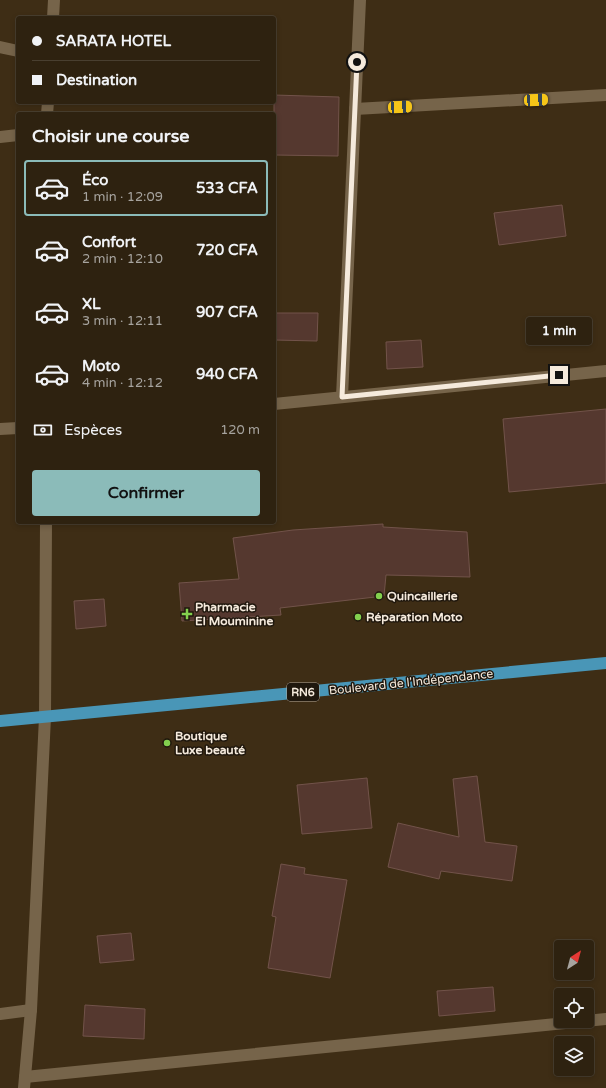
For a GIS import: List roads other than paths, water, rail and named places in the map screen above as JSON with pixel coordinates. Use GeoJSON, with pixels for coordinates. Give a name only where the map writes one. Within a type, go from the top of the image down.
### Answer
{"type":"FeatureCollection","features":[{"type":"Feature","properties":{"kind":"highway","name":"Boulevard de l'Indépendance"},"geometry":{"type":"LineString","coordinates":[[0,721],[606,663]]}},
{"type":"Feature","properties":{"kind":"street"},"geometry":{"type":"LineString","coordinates":[[53,16],[54,0]]}},
{"type":"Feature","properties":{"kind":"street"},"geometry":{"type":"LineString","coordinates":[[342,397],[360,0]]}},
{"type":"Feature","properties":{"kind":"street"},"geometry":{"type":"LineString","coordinates":[[0,47],[16,51]]}},
{"type":"Feature","properties":{"kind":"street"},"geometry":{"type":"LineString","coordinates":[[355,109],[606,95]]}},
{"type":"Feature","properties":{"kind":"street"},"geometry":{"type":"LineString","coordinates":[[0,137],[16,135]]}},
{"type":"Feature","properties":{"kind":"street"},"geometry":{"type":"LineString","coordinates":[[276,404],[606,371]]}},
{"type":"Feature","properties":{"kind":"street"},"geometry":{"type":"LineString","coordinates":[[0,429],[16,428]]}},
{"type":"Feature","properties":{"kind":"street"},"geometry":{"type":"LineString","coordinates":[[46,524],[45,717],[31,1010],[24,1083],[606,1019]]}},
{"type":"Feature","properties":{"kind":"street"},"geometry":{"type":"LineString","coordinates":[[0,1014],[31,1010]]}},
{"type":"Feature","properties":{"kind":"place","name":"Quincaillerie"},"geometry":{"type":"Point","coordinates":[379,596]}},
{"type":"Feature","properties":{"kind":"place","name":"Pharmacie El Mouminine"},"geometry":{"type":"Point","coordinates":[187,614]}},
{"type":"Feature","properties":{"kind":"place","name":"Réparation Moto"},"geometry":{"type":"Point","coordinates":[358,617]}},
{"type":"Feature","properties":{"kind":"place","name":"Boutique Luxe beauté"},"geometry":{"type":"Point","coordinates":[167,743]}}]}
